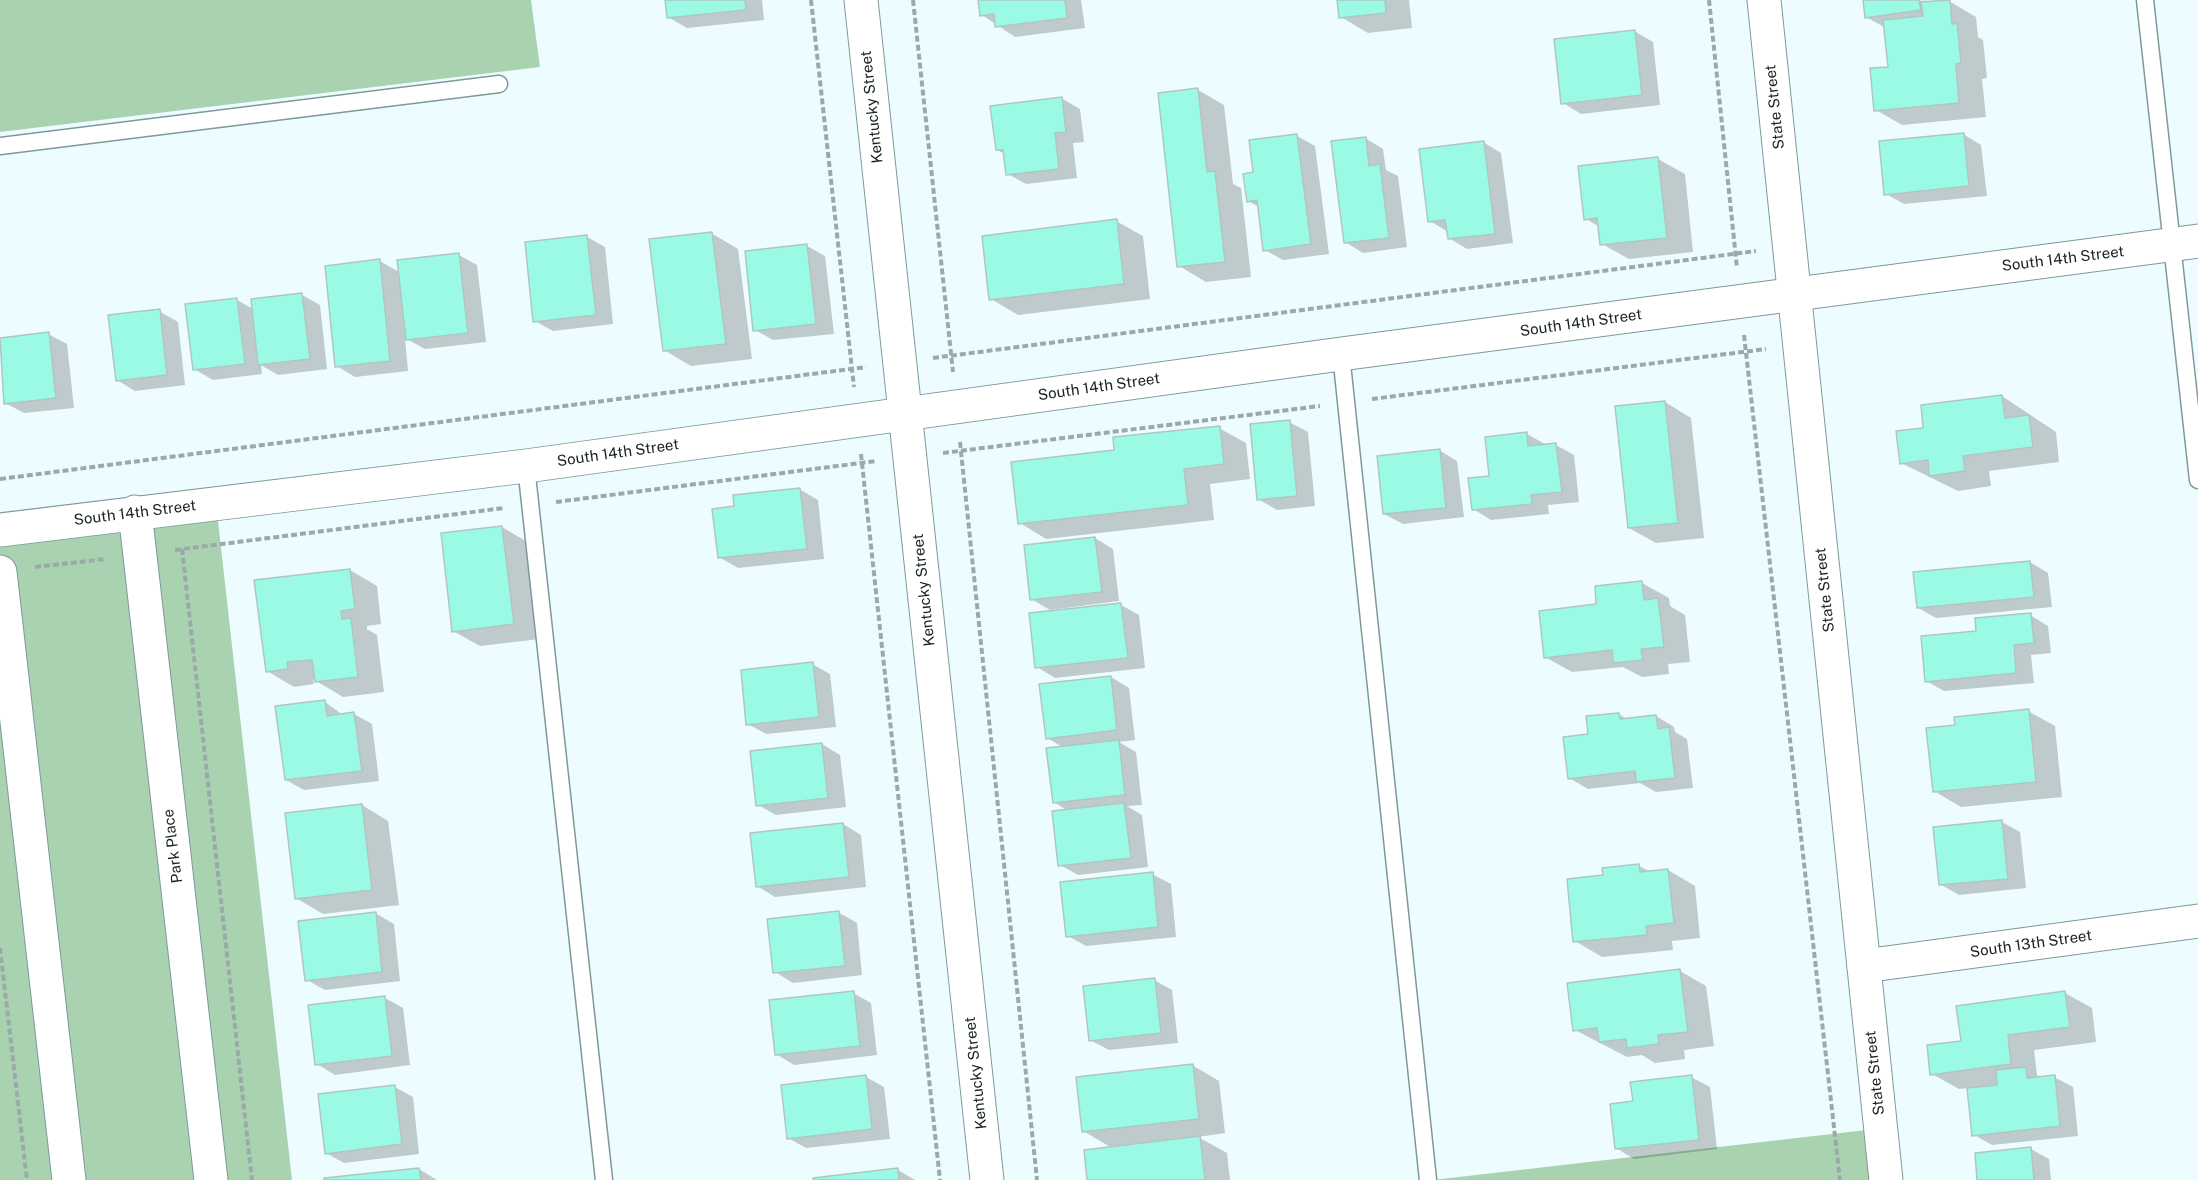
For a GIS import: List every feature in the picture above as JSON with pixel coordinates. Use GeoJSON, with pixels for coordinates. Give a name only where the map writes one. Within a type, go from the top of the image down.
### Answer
{"type":"FeatureCollection","features":[{"type":"Feature","properties":{"kind":"street","name":"Kentucky Street"},"geometry":{"type":"LineString","coordinates":[[861,0],[987,1180]]}},
{"type":"Feature","properties":{"kind":"street","name":"State Street"},"geometry":{"type":"LineString","coordinates":[[1764,0],[1886,1180]]}},
{"type":"Feature","properties":{"kind":"street","name":"South 14th Street"},"geometry":{"type":"LineString","coordinates":[[0,530],[526,466],[1341,354],[2184,243]]}},
{"type":"Feature","properties":{"kind":"street","name":"Park Place"},"geometry":{"type":"LineString","coordinates":[[135,512],[211,1180]]}},
{"type":"Feature","properties":{"kind":"street"},"geometry":{"type":"LineString","coordinates":[[0,572],[69,1180]]}},
{"type":"Feature","properties":{"kind":"street","name":"South 13th Street"},"geometry":{"type":"LineString","coordinates":[[1864,966],[2198,921]]}},
{"type":"Feature","properties":{"kind":"lane"},"geometry":{"type":"LineString","coordinates":[[2145,0],[2184,243],[2198,480]]}},
{"type":"Feature","properties":{"kind":"lane"},"geometry":{"type":"LineString","coordinates":[[0,146],[499,84]]}},
{"type":"Feature","properties":{"kind":"lane"},"geometry":{"type":"LineString","coordinates":[[1341,354],[1428,1180]]}},
{"type":"Feature","properties":{"kind":"lane"},"geometry":{"type":"LineString","coordinates":[[526,466],[604,1180]]}},
{"type":"Feature","properties":{"kind":"path"},"geometry":{"type":"LineString","coordinates":[[811,0],[940,1180]]}},
{"type":"Feature","properties":{"kind":"path"},"geometry":{"type":"LineString","coordinates":[[913,0],[1036,1180]]}},
{"type":"Feature","properties":{"kind":"path"},"geometry":{"type":"LineString","coordinates":[[1709,0],[1840,1180]]}},
{"type":"Feature","properties":{"kind":"path"},"geometry":{"type":"LineString","coordinates":[[177,507],[252,1180]]}},
{"type":"Feature","properties":{"kind":"path"},"geometry":{"type":"LineString","coordinates":[[0,948],[27,1180]]}},
{"type":"Feature","properties":{"kind":"green space"},"geometry":{"type":"Polygon","coordinates":[[[0,0],[531,0],[540,67],[0,132],[0,0]]]}},
{"type":"Feature","properties":{"kind":"green space"},"geometry":{"type":"Polygon","coordinates":[[[216,503],[292,1180],[0,1180],[0,530],[216,503]]]}},
{"type":"Feature","properties":{"kind":"green space"},"geometry":{"type":"Polygon","coordinates":[[[1866,1130],[1872,1180],[1433,1180],[1866,1130]]]}},
{"type":"Feature","properties":{"kind":"building"},"geometry":{"type":"Polygon","coordinates":[[[665,0],[745,0],[746,10],[667,18],[665,0]]]}},
{"type":"Feature","properties":{"kind":"building"},"geometry":{"type":"Polygon","coordinates":[[[978,0],[1065,0],[1067,18],[995,27],[994,14],[980,16],[978,0]]]}},
{"type":"Feature","properties":{"kind":"building"},"geometry":{"type":"Polygon","coordinates":[[[1337,0],[1385,0],[1386,13],[1339,18],[1337,0]]]}},
{"type":"Feature","properties":{"kind":"building"},"geometry":{"type":"Polygon","coordinates":[[[1863,0],[1919,0],[1921,10],[1865,18],[1863,0]]]}},
{"type":"Feature","properties":{"kind":"building"},"geometry":{"type":"Polygon","coordinates":[[[1950,0],[1952,24],[1957,23],[1961,63],[1956,64],[1959,103],[1874,111],[1870,68],[1888,67],[1883,20],[1923,16],[1921,2],[1950,0]]]}},
{"type":"Feature","properties":{"kind":"building"},"geometry":{"type":"Polygon","coordinates":[[[1635,30],[1642,95],[1561,104],[1554,39],[1635,30]]]}},
{"type":"Feature","properties":{"kind":"building"},"geometry":{"type":"Polygon","coordinates":[[[1198,88],[1207,172],[1215,171],[1225,262],[1177,267],[1158,93],[1198,88]]]}},
{"type":"Feature","properties":{"kind":"building"},"geometry":{"type":"Polygon","coordinates":[[[1062,97],[1066,132],[1055,133],[1059,169],[1006,175],[1003,150],[996,150],[990,106],[1062,97]]]}},
{"type":"Feature","properties":{"kind":"building"},"geometry":{"type":"Polygon","coordinates":[[[1964,133],[1969,186],[1884,195],[1879,141],[1964,133]]]}},
{"type":"Feature","properties":{"kind":"building"},"geometry":{"type":"Polygon","coordinates":[[[1297,134],[1311,244],[1263,251],[1257,200],[1247,202],[1243,174],[1253,172],[1249,140],[1297,134]]]}},
{"type":"Feature","properties":{"kind":"building"},"geometry":{"type":"Polygon","coordinates":[[[1366,137],[1369,166],[1380,164],[1389,238],[1344,243],[1331,141],[1366,137]]]}},
{"type":"Feature","properties":{"kind":"building"},"geometry":{"type":"Polygon","coordinates":[[[1484,141],[1495,234],[1448,239],[1445,220],[1428,222],[1419,149],[1484,141]]]}},
{"type":"Feature","properties":{"kind":"building"},"geometry":{"type":"Polygon","coordinates":[[[1658,157],[1667,238],[1600,245],[1597,218],[1584,220],[1578,166],[1658,157]]]}},
{"type":"Feature","properties":{"kind":"building"},"geometry":{"type":"Polygon","coordinates":[[[1117,219],[1124,284],[989,300],[982,236],[1117,219]]]}},
{"type":"Feature","properties":{"kind":"building"},"geometry":{"type":"Polygon","coordinates":[[[712,232],[726,344],[663,351],[649,239],[712,232]]]}},
{"type":"Feature","properties":{"kind":"building"},"geometry":{"type":"Polygon","coordinates":[[[587,235],[596,315],[533,322],[525,242],[587,235]]]}},
{"type":"Feature","properties":{"kind":"building"},"geometry":{"type":"Polygon","coordinates":[[[807,244],[816,324],[753,331],[745,251],[807,244]]]}},
{"type":"Feature","properties":{"kind":"building"},"geometry":{"type":"Polygon","coordinates":[[[459,253],[468,333],[406,340],[397,260],[459,253]]]}},
{"type":"Feature","properties":{"kind":"building"},"geometry":{"type":"Polygon","coordinates":[[[380,259],[390,361],[335,367],[325,266],[380,259]]]}},
{"type":"Feature","properties":{"kind":"building"},"geometry":{"type":"Polygon","coordinates":[[[302,293],[310,359],[258,365],[251,299],[302,293]]]}},
{"type":"Feature","properties":{"kind":"building"},"geometry":{"type":"Polygon","coordinates":[[[237,298],[245,364],[193,370],[185,304],[237,298]]]}},
{"type":"Feature","properties":{"kind":"building"},"geometry":{"type":"Polygon","coordinates":[[[160,309],[167,375],[116,381],[108,315],[160,309]]]}},
{"type":"Feature","properties":{"kind":"building"},"geometry":{"type":"Polygon","coordinates":[[[49,332],[56,398],[4,404],[0,338],[49,332]]]}},
{"type":"Feature","properties":{"kind":"building"},"geometry":{"type":"Polygon","coordinates":[[[2002,395],[2005,418],[2029,415],[2033,447],[1963,456],[1965,471],[1929,476],[1928,460],[1900,464],[1896,431],[1923,428],[1921,405],[2002,395]]]}},
{"type":"Feature","properties":{"kind":"building"},"geometry":{"type":"Polygon","coordinates":[[[1665,401],[1678,523],[1628,528],[1615,406],[1665,401]]]}},
{"type":"Feature","properties":{"kind":"building"},"geometry":{"type":"Polygon","coordinates":[[[1290,420],[1297,496],[1257,500],[1250,424],[1290,420]]]}},
{"type":"Feature","properties":{"kind":"building"},"geometry":{"type":"Polygon","coordinates":[[[1220,426],[1224,464],[1184,469],[1188,505],[1018,524],[1011,462],[1114,450],[1113,437],[1220,426]]]}},
{"type":"Feature","properties":{"kind":"building"},"geometry":{"type":"Polygon","coordinates":[[[1527,432],[1528,446],[1556,443],[1562,492],[1531,495],[1532,504],[1472,510],[1468,478],[1489,476],[1485,437],[1527,432]]]}},
{"type":"Feature","properties":{"kind":"building"},"geometry":{"type":"Polygon","coordinates":[[[1440,449],[1446,508],[1383,514],[1377,456],[1440,449]]]}},
{"type":"Feature","properties":{"kind":"building"},"geometry":{"type":"Polygon","coordinates":[[[800,488],[807,549],[718,558],[712,509],[734,506],[733,495],[800,488]]]}},
{"type":"Feature","properties":{"kind":"building"},"geometry":{"type":"Polygon","coordinates":[[[502,526],[514,624],[452,632],[441,533],[502,526]]]}},
{"type":"Feature","properties":{"kind":"building"},"geometry":{"type":"Polygon","coordinates":[[[1095,537],[1102,592],[1030,600],[1024,545],[1095,537]]]}},
{"type":"Feature","properties":{"kind":"building"},"geometry":{"type":"Polygon","coordinates":[[[2030,561],[2034,597],[1917,608],[1913,572],[2030,561]]]}},
{"type":"Feature","properties":{"kind":"building"},"geometry":{"type":"Polygon","coordinates":[[[350,569],[355,609],[341,611],[342,619],[351,618],[358,677],[315,682],[312,660],[287,662],[288,669],[266,672],[254,580],[350,569]]]}},
{"type":"Feature","properties":{"kind":"building"},"geometry":{"type":"Polygon","coordinates":[[[1642,581],[1644,600],[1658,598],[1664,647],[1641,649],[1643,660],[1613,663],[1612,650],[1544,658],[1539,611],[1596,604],[1595,586],[1642,581]]]}},
{"type":"Feature","properties":{"kind":"building"},"geometry":{"type":"Polygon","coordinates":[[[1121,603],[1128,658],[1035,668],[1029,613],[1121,603]]]}},
{"type":"Feature","properties":{"kind":"building"},"geometry":{"type":"Polygon","coordinates":[[[2031,613],[2034,643],[2014,645],[2016,673],[1925,682],[1921,636],[1976,631],[1975,618],[2031,613]]]}},
{"type":"Feature","properties":{"kind":"building"},"geometry":{"type":"Polygon","coordinates":[[[813,662],[819,717],[746,725],[741,670],[813,662]]]}},
{"type":"Feature","properties":{"kind":"building"},"geometry":{"type":"Polygon","coordinates":[[[1111,676],[1117,730],[1046,739],[1039,684],[1111,676]]]}},
{"type":"Feature","properties":{"kind":"building"},"geometry":{"type":"Polygon","coordinates":[[[325,700],[327,716],[354,712],[362,771],[285,780],[275,706],[325,700]]]}},
{"type":"Feature","properties":{"kind":"building"},"geometry":{"type":"Polygon","coordinates":[[[2029,709],[2036,782],[1933,792],[1926,728],[1955,725],[1954,717],[2029,709]]]}},
{"type":"Feature","properties":{"kind":"building"},"geometry":{"type":"Polygon","coordinates":[[[1619,713],[1620,719],[1656,715],[1658,729],[1669,727],[1675,778],[1636,782],[1635,771],[1568,779],[1563,737],[1588,734],[1586,716],[1619,713]]]}},
{"type":"Feature","properties":{"kind":"building"},"geometry":{"type":"Polygon","coordinates":[[[1119,740],[1125,795],[1053,803],[1046,748],[1119,740]]]}},
{"type":"Feature","properties":{"kind":"building"},"geometry":{"type":"Polygon","coordinates":[[[822,743],[828,798],[756,806],[750,751],[822,743]]]}},
{"type":"Feature","properties":{"kind":"building"},"geometry":{"type":"Polygon","coordinates":[[[1124,803],[1131,858],[1058,866],[1052,811],[1124,803]]]}},
{"type":"Feature","properties":{"kind":"building"},"geometry":{"type":"Polygon","coordinates":[[[362,804],[372,890],[295,899],[285,813],[362,804]]]}},
{"type":"Feature","properties":{"kind":"building"},"geometry":{"type":"Polygon","coordinates":[[[2002,820],[2008,879],[1939,885],[1933,827],[2002,820]]]}},
{"type":"Feature","properties":{"kind":"building"},"geometry":{"type":"Polygon","coordinates":[[[843,823],[849,877],[756,887],[750,833],[843,823]]]}},
{"type":"Feature","properties":{"kind":"building"},"geometry":{"type":"Polygon","coordinates":[[[1639,864],[1640,872],[1668,869],[1674,923],[1646,926],[1647,935],[1573,942],[1567,879],[1603,875],[1602,868],[1639,864]]]}},
{"type":"Feature","properties":{"kind":"building"},"geometry":{"type":"Polygon","coordinates":[[[1153,872],[1158,927],[1066,937],[1060,882],[1153,872]]]}},
{"type":"Feature","properties":{"kind":"building"},"geometry":{"type":"Polygon","coordinates":[[[839,911],[845,966],[773,973],[767,919],[839,911]]]}},
{"type":"Feature","properties":{"kind":"building"},"geometry":{"type":"Polygon","coordinates":[[[376,912],[382,972],[305,981],[298,921],[376,912]]]}},
{"type":"Feature","properties":{"kind":"building"},"geometry":{"type":"Polygon","coordinates":[[[1680,969],[1688,1032],[1658,1035],[1659,1044],[1627,1048],[1626,1039],[1599,1042],[1597,1028],[1573,1031],[1567,983],[1680,969]]]}},
{"type":"Feature","properties":{"kind":"building"},"geometry":{"type":"Polygon","coordinates":[[[1155,978],[1161,1033],[1089,1041],[1083,986],[1155,978]]]}},
{"type":"Feature","properties":{"kind":"building"},"geometry":{"type":"Polygon","coordinates":[[[854,991],[860,1046],[775,1055],[769,1000],[854,991]]]}},
{"type":"Feature","properties":{"kind":"building"},"geometry":{"type":"Polygon","coordinates":[[[2065,991],[2070,1027],[2008,1035],[2011,1064],[1930,1075],[1927,1045],[1961,1041],[1956,1006],[2065,991]]]}},
{"type":"Feature","properties":{"kind":"building"},"geometry":{"type":"Polygon","coordinates":[[[385,996],[392,1056],[315,1065],[308,1005],[385,996]]]}},
{"type":"Feature","properties":{"kind":"building"},"geometry":{"type":"Polygon","coordinates":[[[1193,1064],[1199,1119],[1082,1132],[1076,1077],[1193,1064]]]}},
{"type":"Feature","properties":{"kind":"building"},"geometry":{"type":"Polygon","coordinates":[[[2026,1067],[2027,1078],[2055,1075],[2060,1126],[1972,1136],[1967,1088],[1997,1085],[1996,1070],[2026,1067]]]}},
{"type":"Feature","properties":{"kind":"building"},"geometry":{"type":"Polygon","coordinates":[[[866,1075],[872,1129],[787,1139],[781,1085],[866,1075]]]}},
{"type":"Feature","properties":{"kind":"building"},"geometry":{"type":"Polygon","coordinates":[[[1692,1075],[1699,1140],[1615,1149],[1610,1104],[1633,1101],[1630,1082],[1692,1075]]]}},
{"type":"Feature","properties":{"kind":"building"},"geometry":{"type":"Polygon","coordinates":[[[395,1085],[402,1144],[325,1154],[318,1094],[395,1085]]]}},
{"type":"Feature","properties":{"kind":"building"},"geometry":{"type":"Polygon","coordinates":[[[1200,1136],[1205,1180],[1087,1180],[1084,1150],[1200,1136]]]}},
{"type":"Feature","properties":{"kind":"building"},"geometry":{"type":"Polygon","coordinates":[[[2031,1147],[2034,1180],[1977,1180],[1975,1153],[2031,1147]]]}},
{"type":"Feature","properties":{"kind":"building"},"geometry":{"type":"Polygon","coordinates":[[[419,1168],[421,1180],[324,1180],[324,1178],[419,1168]]]}},
{"type":"Feature","properties":{"kind":"building"},"geometry":{"type":"Polygon","coordinates":[[[898,1168],[899,1180],[813,1180],[813,1178],[898,1168]]]}}]}
